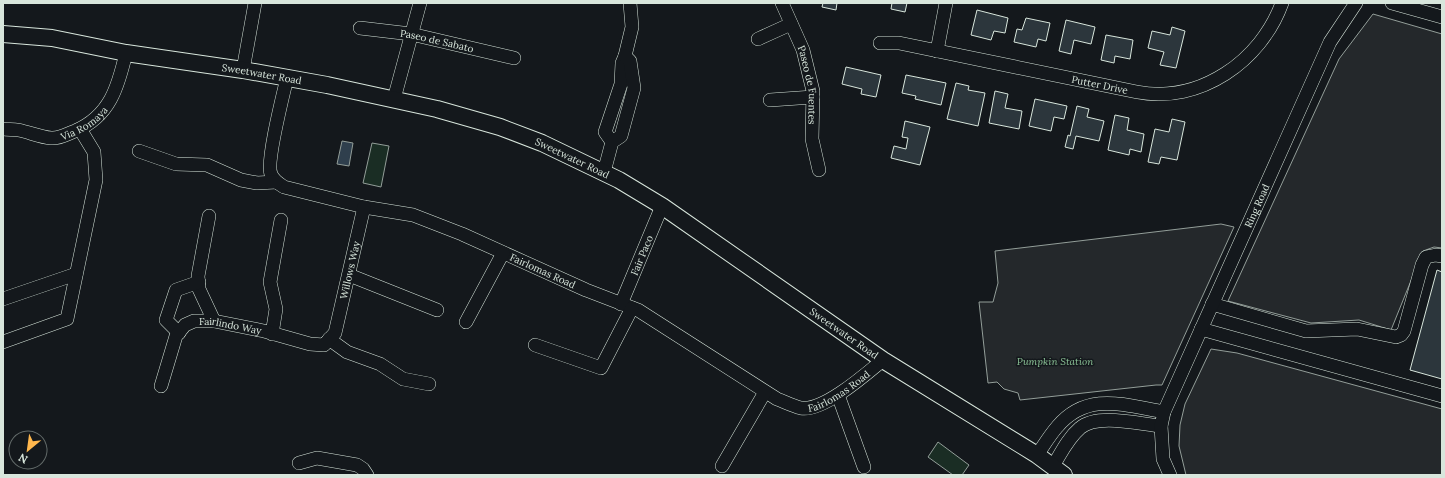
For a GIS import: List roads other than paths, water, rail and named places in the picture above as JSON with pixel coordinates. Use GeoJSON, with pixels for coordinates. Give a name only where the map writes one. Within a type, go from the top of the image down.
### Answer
{"type":"FeatureCollection","features":[{"type":"Feature","properties":{"kind":"main road","name":"Sweetwater Road"},"geometry":{"type":"LineString","coordinates":[[3,34],[52,38],[126,53],[243,70],[394,99],[437,108],[500,127],[542,143],[604,172],[662,206],[883,360],[1037,455],[1058,470]]}},
{"type":"Feature","properties":{"kind":"street"},"geometry":{"type":"LineString","coordinates":[[243,70],[255,3]]}},
{"type":"Feature","properties":{"kind":"street"},"geometry":{"type":"LineString","coordinates":[[394,99],[420,3]]}},
{"type":"Feature","properties":{"kind":"street"},"geometry":{"type":"LineString","coordinates":[[604,172],[612,142],[621,136],[634,88],[630,62],[625,56],[632,27],[630,3]]}},
{"type":"Feature","properties":{"kind":"street","name":"Paseo de Fuentes"},"geometry":{"type":"LineString","coordinates":[[782,3],[803,50],[813,91],[812,139],[819,170]]}},
{"type":"Feature","properties":{"kind":"street"},"geometry":{"type":"LineString","coordinates":[[937,51],[946,3]]}},
{"type":"Feature","properties":{"kind":"street","name":"Putter Drive"},"geometry":{"type":"LineString","coordinates":[[880,43],[899,43],[1146,94],[1176,92],[1204,85],[1230,72],[1241,63],[1268,34],[1282,3]]}},
{"type":"Feature","properties":{"kind":"street","name":"Ring Road"},"geometry":{"type":"LineString","coordinates":[[1170,475],[1163,459],[1161,426],[1164,412],[1330,42],[1356,3]]}},
{"type":"Feature","properties":{"kind":"street"},"geometry":{"type":"LineString","coordinates":[[1392,3],[1442,17]]}},
{"type":"Feature","properties":{"kind":"street"},"geometry":{"type":"LineString","coordinates":[[758,39],[791,24]]}},
{"type":"Feature","properties":{"kind":"street","name":"Paseo de Sabato"},"geometry":{"type":"LineString","coordinates":[[360,28],[411,34],[514,58]]}},
{"type":"Feature","properties":{"kind":"street","name":"Via Romaya"},"geometry":{"type":"LineString","coordinates":[[3,129],[18,130],[37,136],[53,138],[63,136],[80,129],[97,118],[104,110],[118,84],[126,53]]}},
{"type":"Feature","properties":{"kind":"street"},"geometry":{"type":"LineString","coordinates":[[276,182],[270,173],[270,158],[287,78]]}},
{"type":"Feature","properties":{"kind":"street"},"geometry":{"type":"LineString","coordinates":[[770,100],[813,97]]}},
{"type":"Feature","properties":{"kind":"street"},"geometry":{"type":"LineString","coordinates":[[3,342],[67,319],[96,180],[94,152],[80,129]]}},
{"type":"Feature","properties":{"kind":"street"},"geometry":{"type":"LineString","coordinates":[[139,151],[176,164],[207,165],[241,180],[257,183],[276,182]]}},
{"type":"Feature","properties":{"kind":"street","name":"Fairlomas Road"},"geometry":{"type":"LineString","coordinates":[[276,182],[284,187],[364,207],[413,215],[586,290],[638,310],[765,392],[777,399],[802,408],[812,407],[838,395],[883,360]]}},
{"type":"Feature","properties":{"kind":"street","name":"Fair Paco"},"geometry":{"type":"LineString","coordinates":[[535,345],[601,368],[626,306],[662,206]]}},
{"type":"Feature","properties":{"kind":"street","name":"Willows Way"},"geometry":{"type":"LineString","coordinates":[[332,336],[349,274],[364,207]]}},
{"type":"Feature","properties":{"kind":"street"},"geometry":{"type":"LineString","coordinates":[[209,216],[198,276],[199,289],[214,321]]}},
{"type":"Feature","properties":{"kind":"street"},"geometry":{"type":"LineString","coordinates":[[272,334],[276,309],[270,282],[281,220]]}},
{"type":"Feature","properties":{"kind":"street"},"geometry":{"type":"LineString","coordinates":[[466,322],[503,253]]}},
{"type":"Feature","properties":{"kind":"street"},"geometry":{"type":"LineString","coordinates":[[1212,304],[1306,331],[1357,329],[1396,337],[1401,335],[1404,331],[1422,265],[1426,257],[1436,255],[1442,256]]}},
{"type":"Feature","properties":{"kind":"street"},"geometry":{"type":"LineString","coordinates":[[3,299],[76,274]]}},
{"type":"Feature","properties":{"kind":"street"},"geometry":{"type":"LineString","coordinates":[[349,274],[438,310]]}},
{"type":"Feature","properties":{"kind":"street"},"geometry":{"type":"LineString","coordinates":[[179,333],[166,320],[176,290],[199,282]]}},
{"type":"Feature","properties":{"kind":"street","name":"Fairlindo Way"},"geometry":{"type":"LineString","coordinates":[[161,386],[176,336],[185,325],[194,321],[214,321],[310,344],[324,345],[332,336]]}},
{"type":"Feature","properties":{"kind":"street"},"geometry":{"type":"LineString","coordinates":[[1201,329],[1442,396]]}},
{"type":"Feature","properties":{"kind":"street"},"geometry":{"type":"LineString","coordinates":[[332,336],[347,352],[380,364],[403,379],[429,384]]}},
{"type":"Feature","properties":{"kind":"street"},"geometry":{"type":"LineString","coordinates":[[722,466],[765,392]]}},
{"type":"Feature","properties":{"kind":"street"},"geometry":{"type":"LineString","coordinates":[[838,395],[864,467]]}},
{"type":"Feature","properties":{"kind":"street"},"geometry":{"type":"LineString","coordinates":[[1037,455],[1057,427],[1068,416],[1083,406],[1099,403],[1113,403],[1164,412]]}},
{"type":"Feature","properties":{"kind":"street"},"geometry":{"type":"LineString","coordinates":[[1058,470],[1070,439],[1080,428],[1091,422],[1106,420],[1161,426]]}},
{"type":"Feature","properties":{"kind":"street"},"geometry":{"type":"LineString","coordinates":[[299,463],[317,458],[357,465],[363,469],[367,475]]}},
{"type":"Feature","properties":{"kind":"water"},"geometry":{"type":"Polygon","coordinates":[[[342,141],[353,143],[349,166],[337,164],[342,141]]]}},
{"type":"Feature","properties":{"kind":"park label","name":"Pumpkin Station"},"geometry":{"type":"Point","coordinates":[1055,361]}}]}
